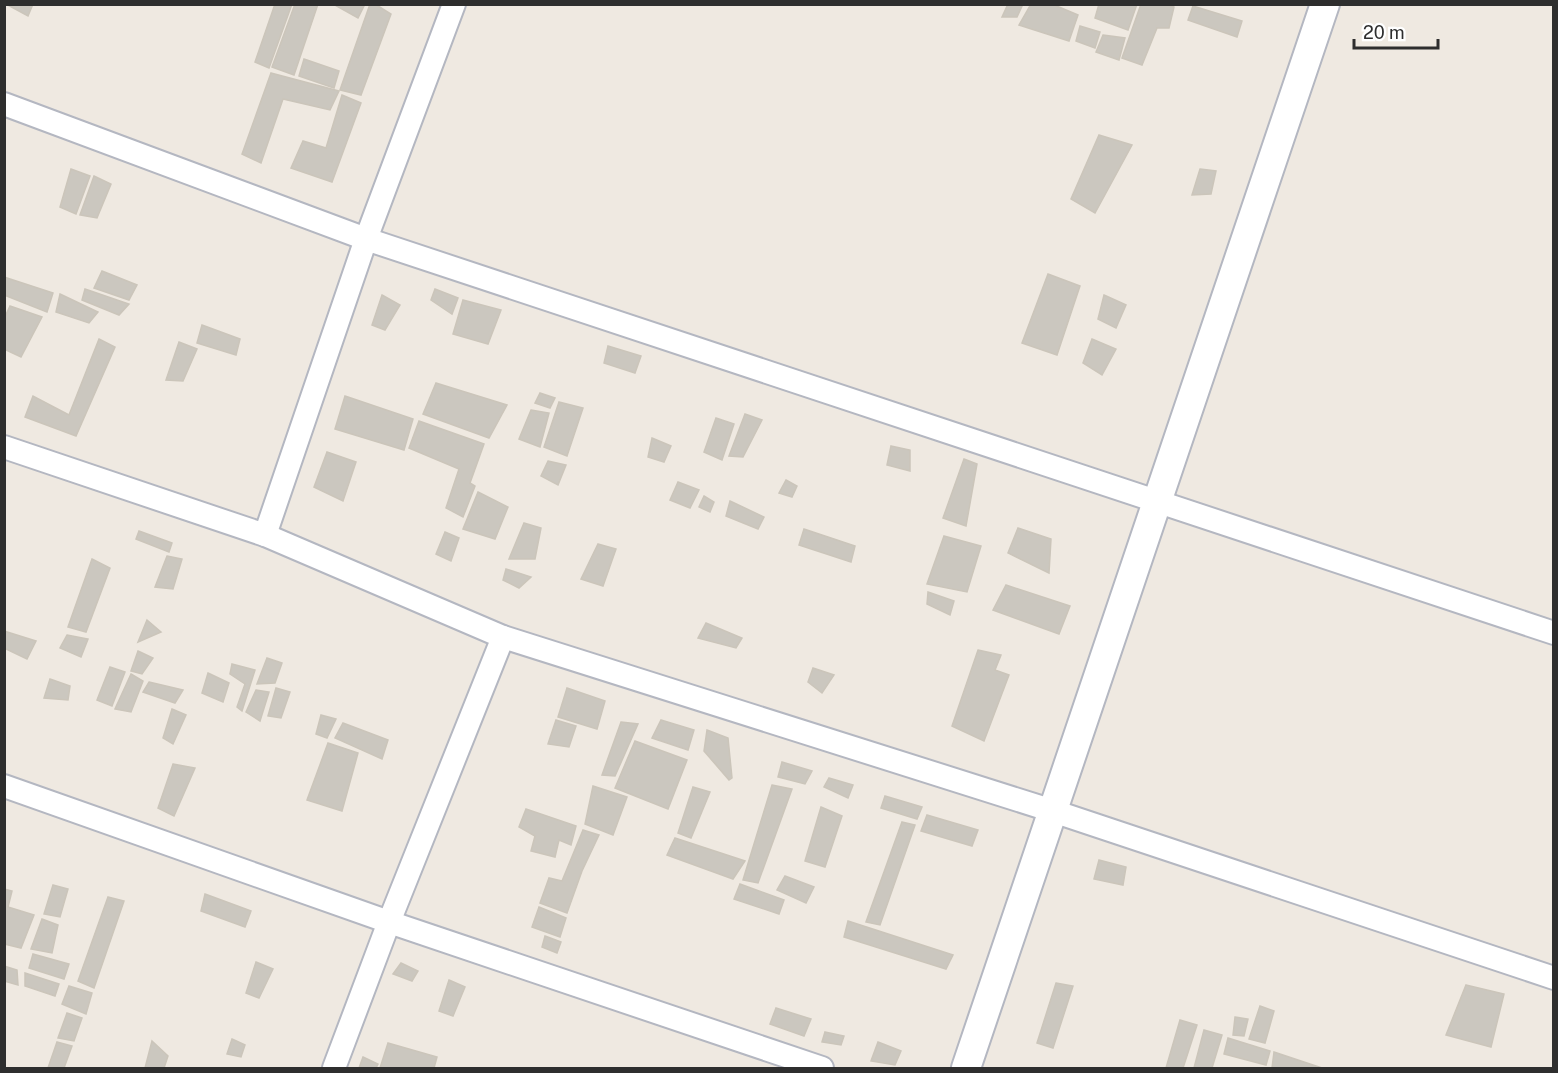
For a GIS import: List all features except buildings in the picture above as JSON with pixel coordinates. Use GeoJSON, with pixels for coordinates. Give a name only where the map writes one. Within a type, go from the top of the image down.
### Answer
{"type":"FeatureCollection","features":[{"type":"Feature","properties":{"kind":"street"},"geometry":{"type":"LineString","coordinates":[[265,535],[366,239],[454,4]]}},
{"type":"Feature","properties":{"kind":"street"},"geometry":{"type":"LineString","coordinates":[[966,1068],[1325,4]]}},
{"type":"Feature","properties":{"kind":"street"},"geometry":{"type":"LineString","coordinates":[[4,104],[366,239],[1554,633]]}},
{"type":"Feature","properties":{"kind":"street"},"geometry":{"type":"LineString","coordinates":[[4,447],[265,535],[503,637],[1053,810],[1554,978]]}},
{"type":"Feature","properties":{"kind":"street"},"geometry":{"type":"LineString","coordinates":[[334,1068],[389,922],[503,637]]}},
{"type":"Feature","properties":{"kind":"street"},"geometry":{"type":"LineString","coordinates":[[4,786],[389,922],[822,1068]]}}]}
